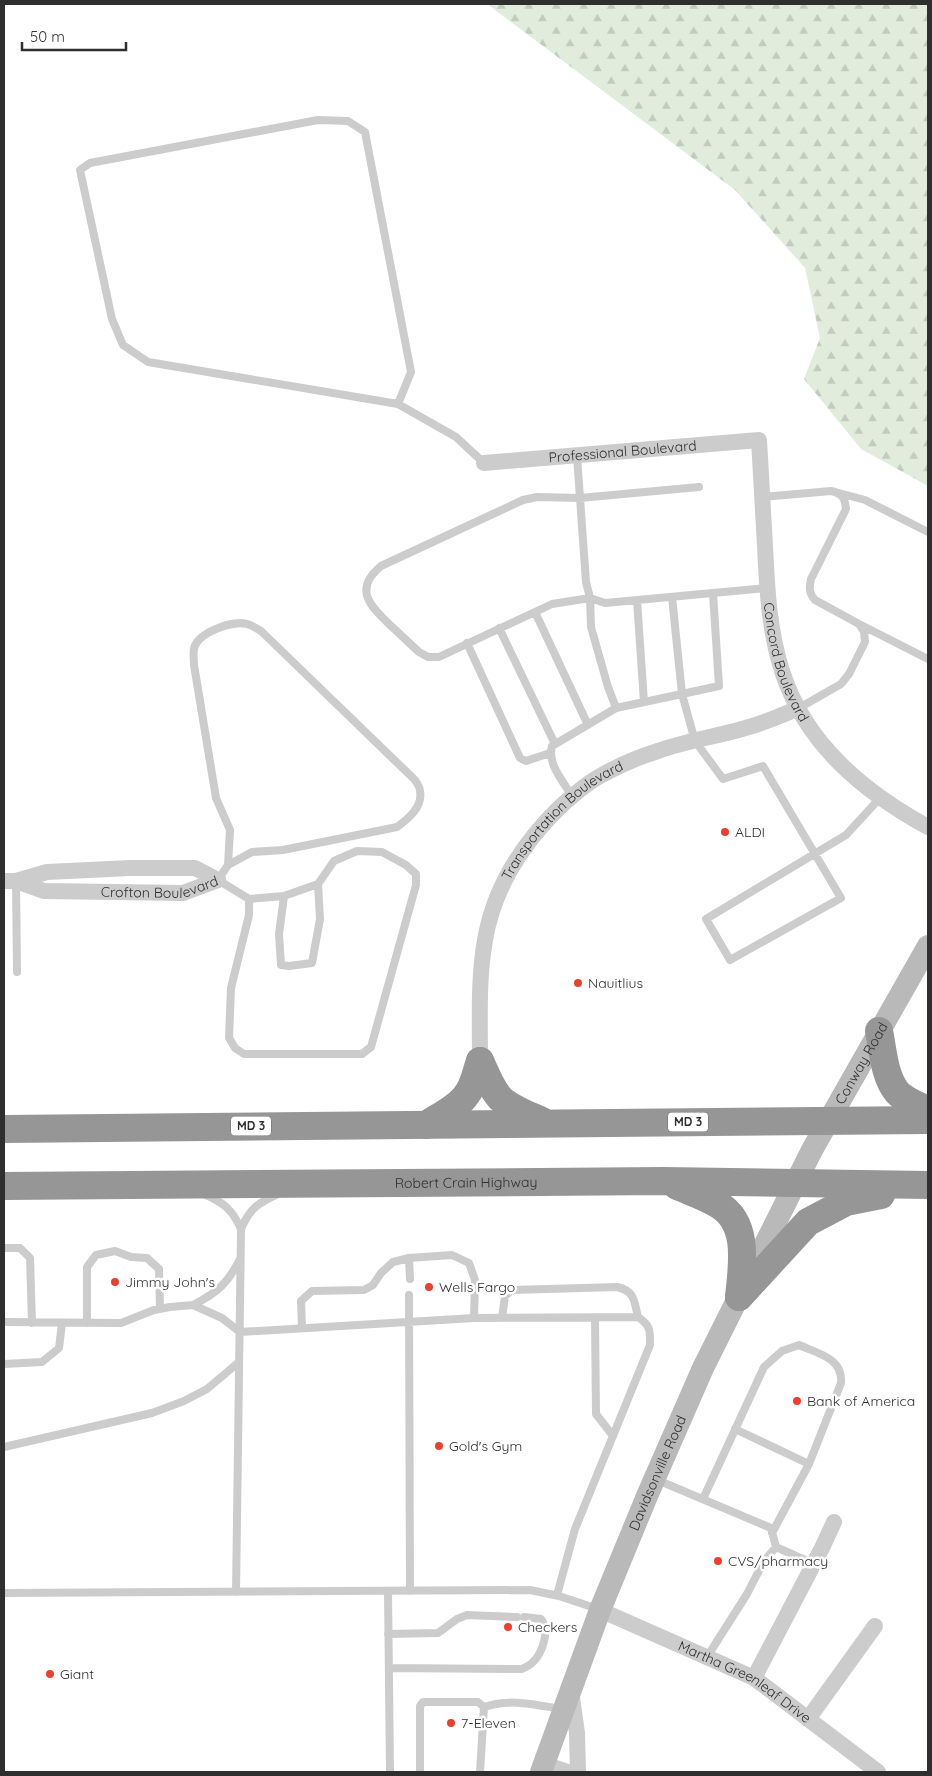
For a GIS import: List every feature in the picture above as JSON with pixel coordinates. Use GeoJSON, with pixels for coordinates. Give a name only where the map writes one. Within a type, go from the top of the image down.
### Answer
{"type":"FeatureCollection","features":[{"type":"Feature","properties":{"kind":"highway"},"geometry":{"type":"LineString","coordinates":[[878,1031],[887,1072],[898,1093],[910,1102],[928,1110]]}},
{"type":"Feature","properties":{"kind":"highway"},"geometry":{"type":"LineString","coordinates":[[480,1061],[493,1089],[500,1098],[509,1105],[548,1124]]}},
{"type":"Feature","properties":{"kind":"highway"},"geometry":{"type":"LineString","coordinates":[[426,1125],[460,1102],[467,1094],[480,1061]]}},
{"type":"Feature","properties":{"kind":"highway","name":"MD 3"},"geometry":{"type":"LineString","coordinates":[[4,1128],[928,1120]]}},
{"type":"Feature","properties":{"kind":"highway"},"geometry":{"type":"LineString","coordinates":[[664,1181],[706,1198],[721,1206],[732,1215],[738,1226],[742,1242],[739,1297]]}},
{"type":"Feature","properties":{"kind":"highway","name":"Robert Crain Highway"},"geometry":{"type":"LineString","coordinates":[[4,1186],[664,1181],[928,1185]]}},
{"type":"Feature","properties":{"kind":"highway"},"geometry":{"type":"LineString","coordinates":[[739,1297],[808,1222],[846,1202],[928,1185]]}},
{"type":"Feature","properties":{"kind":"main road","name":"Conway Road"},"geometry":{"type":"LineString","coordinates":[[796,1183],[828,1120],[928,946]]}},
{"type":"Feature","properties":{"kind":"main road","name":"Davidsonville Road"},"geometry":{"type":"LineString","coordinates":[[543,1768],[600,1610],[654,1478],[703,1368],[796,1183]]}},
{"type":"Feature","properties":{"kind":"street","name":"Professional Boulevard"},"geometry":{"type":"LineString","coordinates":[[484,464],[759,440]]}},
{"type":"Feature","properties":{"kind":"street","name":"Concord Boulevard"},"geometry":{"type":"LineString","coordinates":[[759,440],[767,588],[773,638],[783,674],[799,708],[822,745],[849,773],[880,798],[928,827]]}},
{"type":"Feature","properties":{"kind":"street","name":"Transportation Boulevard"},"geometry":{"type":"LineString","coordinates":[[480,1061],[481,974],[485,940],[492,907],[522,850],[539,828],[572,796],[600,776],[634,760],[661,750],[750,727],[799,708]]}},
{"type":"Feature","properties":{"kind":"street","name":"Crofton Boulevard"},"geometry":{"type":"LineString","coordinates":[[10,881],[47,872],[195,868],[218,880]]}},
{"type":"Feature","properties":{"kind":"street","name":"Crofton Boulevard"},"geometry":{"type":"LineString","coordinates":[[10,881],[44,891],[183,892],[218,880]]}},
{"type":"Feature","properties":{"kind":"street"},"geometry":{"type":"LineString","coordinates":[[754,1678],[834,1522]]}},
{"type":"Feature","properties":{"kind":"street","name":"Martha Greenleaf Drive"},"geometry":{"type":"LineString","coordinates":[[600,1610],[754,1678],[878,1772]]}},
{"type":"Feature","properties":{"kind":"street"},"geometry":{"type":"LineString","coordinates":[[808,1719],[875,1626]]}},
{"type":"Feature","properties":{"kind":"street"},"geometry":{"type":"LineString","coordinates":[[567,1700],[578,1733],[578,1772]]}},
{"type":"Feature","properties":{"kind":"street"},"geometry":{"type":"LineString","coordinates":[[543,1768],[568,1772]]}},
{"type":"Feature","properties":{"kind":"lane"},"geometry":{"type":"LineString","coordinates":[[398,404],[411,372],[365,132],[348,121],[318,120],[90,163],[80,170],[112,319],[123,345],[148,362],[398,404],[456,437],[484,464]]}},
{"type":"Feature","properties":{"kind":"lane"},"geometry":{"type":"LineString","coordinates":[[577,456],[586,582],[590,598],[590,627],[616,708]]}},
{"type":"Feature","properties":{"kind":"lane"},"geometry":{"type":"LineString","coordinates":[[699,487],[580,498],[523,500],[381,566],[371,574],[367,584],[367,596],[372,607],[419,652],[428,657],[439,657],[552,604],[590,598],[605,603],[767,588]]}},
{"type":"Feature","properties":{"kind":"lane"},"geometry":{"type":"LineString","coordinates":[[762,497],[831,491],[865,500],[928,532]]}},
{"type":"Feature","properties":{"kind":"lane"},"geometry":{"type":"LineString","coordinates":[[839,493],[845,500],[846,508],[811,578],[809,587],[811,595],[815,600],[928,659]]}},
{"type":"Feature","properties":{"kind":"lane"},"geometry":{"type":"LineString","coordinates":[[572,796],[553,764],[550,754],[552,746],[616,708],[719,686],[713,593]]}},
{"type":"Feature","properties":{"kind":"lane"},"geometry":{"type":"LineString","coordinates":[[672,597],[682,694],[695,741],[723,779],[763,766],[816,854],[841,898],[730,960],[706,919],[816,854],[846,835],[880,798]]}},
{"type":"Feature","properties":{"kind":"lane"},"geometry":{"type":"LineString","coordinates":[[637,600],[644,702]]}},
{"type":"Feature","properties":{"kind":"lane"},"geometry":{"type":"LineString","coordinates":[[535,612],[588,725]]}},
{"type":"Feature","properties":{"kind":"lane"},"geometry":{"type":"LineString","coordinates":[[228,865],[230,830],[216,798],[194,665],[194,648],[202,636],[215,629],[247,624],[261,631],[415,780],[420,791],[419,804],[408,819],[397,827],[282,850],[252,852],[228,865],[218,880],[249,899],[284,896],[318,884],[334,861],[357,851],[382,852],[406,865],[416,874],[416,885],[371,1048],[362,1054],[244,1054],[235,1048],[230,1038],[230,988],[249,915],[249,899]]}},
{"type":"Feature","properties":{"kind":"lane"},"geometry":{"type":"LineString","coordinates":[[799,708],[840,684],[849,674],[865,642],[864,632],[859,624]]}},
{"type":"Feature","properties":{"kind":"lane"},"geometry":{"type":"LineString","coordinates":[[499,628],[555,744]]}},
{"type":"Feature","properties":{"kind":"lane"},"geometry":{"type":"LineString","coordinates":[[467,643],[520,758],[526,761],[550,754]]}},
{"type":"Feature","properties":{"kind":"lane"},"geometry":{"type":"LineString","coordinates":[[10,881],[17,972]]}},
{"type":"Feature","properties":{"kind":"lane"},"geometry":{"type":"LineString","coordinates":[[284,896],[279,934],[281,965],[289,966],[312,963],[320,919],[318,884]]}},
{"type":"Feature","properties":{"kind":"lane"},"geometry":{"type":"LineString","coordinates":[[31,1137],[75,1128]]}},
{"type":"Feature","properties":{"kind":"lane"},"geometry":{"type":"LineString","coordinates":[[241,1229],[255,1206],[303,1184]]}},
{"type":"Feature","properties":{"kind":"lane"},"geometry":{"type":"LineString","coordinates":[[184,1185],[221,1202],[236,1217],[241,1229],[236,1592]]}},
{"type":"Feature","properties":{"kind":"lane"},"geometry":{"type":"LineString","coordinates":[[4,1248],[20,1248],[30,1258],[32,1323]]}},
{"type":"Feature","properties":{"kind":"lane"},"geometry":{"type":"LineString","coordinates":[[87,1323],[87,1267],[96,1255],[115,1250],[131,1257],[148,1258],[159,1268],[160,1309]]}},
{"type":"Feature","properties":{"kind":"lane"},"geometry":{"type":"LineString","coordinates":[[302,1327],[301,1301],[312,1291],[364,1290],[373,1285],[380,1273],[393,1262],[409,1258],[452,1255],[469,1262],[475,1280],[474,1318]]}},
{"type":"Feature","properties":{"kind":"lane"},"geometry":{"type":"LineString","coordinates":[[4,1322],[121,1323],[160,1309],[193,1305],[207,1298],[231,1276],[241,1257]]}},
{"type":"Feature","properties":{"kind":"lane"},"geometry":{"type":"LineString","coordinates":[[409,1258],[410,1279]]}},
{"type":"Feature","properties":{"kind":"lane"},"geometry":{"type":"LineString","coordinates":[[502,1318],[504,1296],[512,1290],[617,1287],[626,1289],[633,1296],[638,1317]]}},
{"type":"Feature","properties":{"kind":"lane"},"geometry":{"type":"LineString","coordinates":[[409,1295],[410,1591]]}},
{"type":"Feature","properties":{"kind":"lane"},"geometry":{"type":"LineString","coordinates":[[193,1305],[222,1318],[240,1332],[474,1318],[638,1317],[646,1322],[650,1330],[650,1345],[575,1529],[557,1595]]}},
{"type":"Feature","properties":{"kind":"lane"},"geometry":{"type":"LineString","coordinates":[[595,1318],[596,1414],[613,1436]]}},
{"type":"Feature","properties":{"kind":"lane"},"geometry":{"type":"LineString","coordinates":[[4,1364],[42,1362],[59,1348],[62,1323]]}},
{"type":"Feature","properties":{"kind":"lane"},"geometry":{"type":"LineString","coordinates":[[703,1499],[764,1367],[782,1351],[800,1345],[835,1361],[842,1374],[841,1383],[809,1464],[772,1534]]}},
{"type":"Feature","properties":{"kind":"lane"},"geometry":{"type":"LineString","coordinates":[[4,1447],[152,1413],[207,1390],[239,1362]]}},
{"type":"Feature","properties":{"kind":"lane"},"geometry":{"type":"LineString","coordinates":[[735,1429],[809,1464]]}},
{"type":"Feature","properties":{"kind":"lane"},"geometry":{"type":"LineString","coordinates":[[654,1478],[771,1528],[776,1547],[814,1564]]}},
{"type":"Feature","properties":{"kind":"lane"},"geometry":{"type":"LineString","coordinates":[[707,1657],[747,1594],[764,1561],[776,1547]]}},
{"type":"Feature","properties":{"kind":"lane"},"geometry":{"type":"LineString","coordinates":[[4,1593],[530,1590],[557,1595],[600,1610]]}},
{"type":"Feature","properties":{"kind":"lane"},"geometry":{"type":"LineString","coordinates":[[388,1591],[390,1772]]}},
{"type":"Feature","properties":{"kind":"lane"},"geometry":{"type":"LineString","coordinates":[[388,1634],[438,1634],[457,1619],[467,1615],[541,1619],[545,1623],[545,1637],[540,1651],[533,1662],[522,1669],[389,1668]]}},
{"type":"Feature","properties":{"kind":"lane"},"geometry":{"type":"LineString","coordinates":[[484,1707],[495,1703],[567,1700]]}},
{"type":"Feature","properties":{"kind":"lane"},"geometry":{"type":"LineString","coordinates":[[420,1772],[420,1706],[423,1702],[478,1702],[484,1707]]}},
{"type":"Feature","properties":{"kind":"lane"},"geometry":{"type":"LineString","coordinates":[[480,1772],[484,1707]]}},
{"type":"Feature","properties":{"kind":"green space"},"geometry":{"type":"Polygon","coordinates":[[[487,4],[928,4],[928,486],[861,449],[804,379],[820,338],[805,268],[735,190],[487,4]]]}},
{"type":"Feature","properties":{"kind":"place","name":"ALDI"},"geometry":{"type":"Point","coordinates":[725,832]}},
{"type":"Feature","properties":{"kind":"place","name":"Nauitlius"},"geometry":{"type":"Point","coordinates":[578,983]}},
{"type":"Feature","properties":{"kind":"place","name":"Jimmy John's"},"geometry":{"type":"Point","coordinates":[115,1282]}},
{"type":"Feature","properties":{"kind":"place","name":"Wells Fargo"},"geometry":{"type":"Point","coordinates":[429,1287]}},
{"type":"Feature","properties":{"kind":"place","name":"Bank of America"},"geometry":{"type":"Point","coordinates":[797,1401]}},
{"type":"Feature","properties":{"kind":"place","name":"Gold's Gym"},"geometry":{"type":"Point","coordinates":[439,1446]}},
{"type":"Feature","properties":{"kind":"place","name":"CVS/pharmacy"},"geometry":{"type":"Point","coordinates":[718,1561]}},
{"type":"Feature","properties":{"kind":"place","name":"Checkers"},"geometry":{"type":"Point","coordinates":[508,1627]}},
{"type":"Feature","properties":{"kind":"place","name":"Giant"},"geometry":{"type":"Point","coordinates":[50,1674]}},
{"type":"Feature","properties":{"kind":"place","name":"7-Eleven"},"geometry":{"type":"Point","coordinates":[451,1723]}}]}
